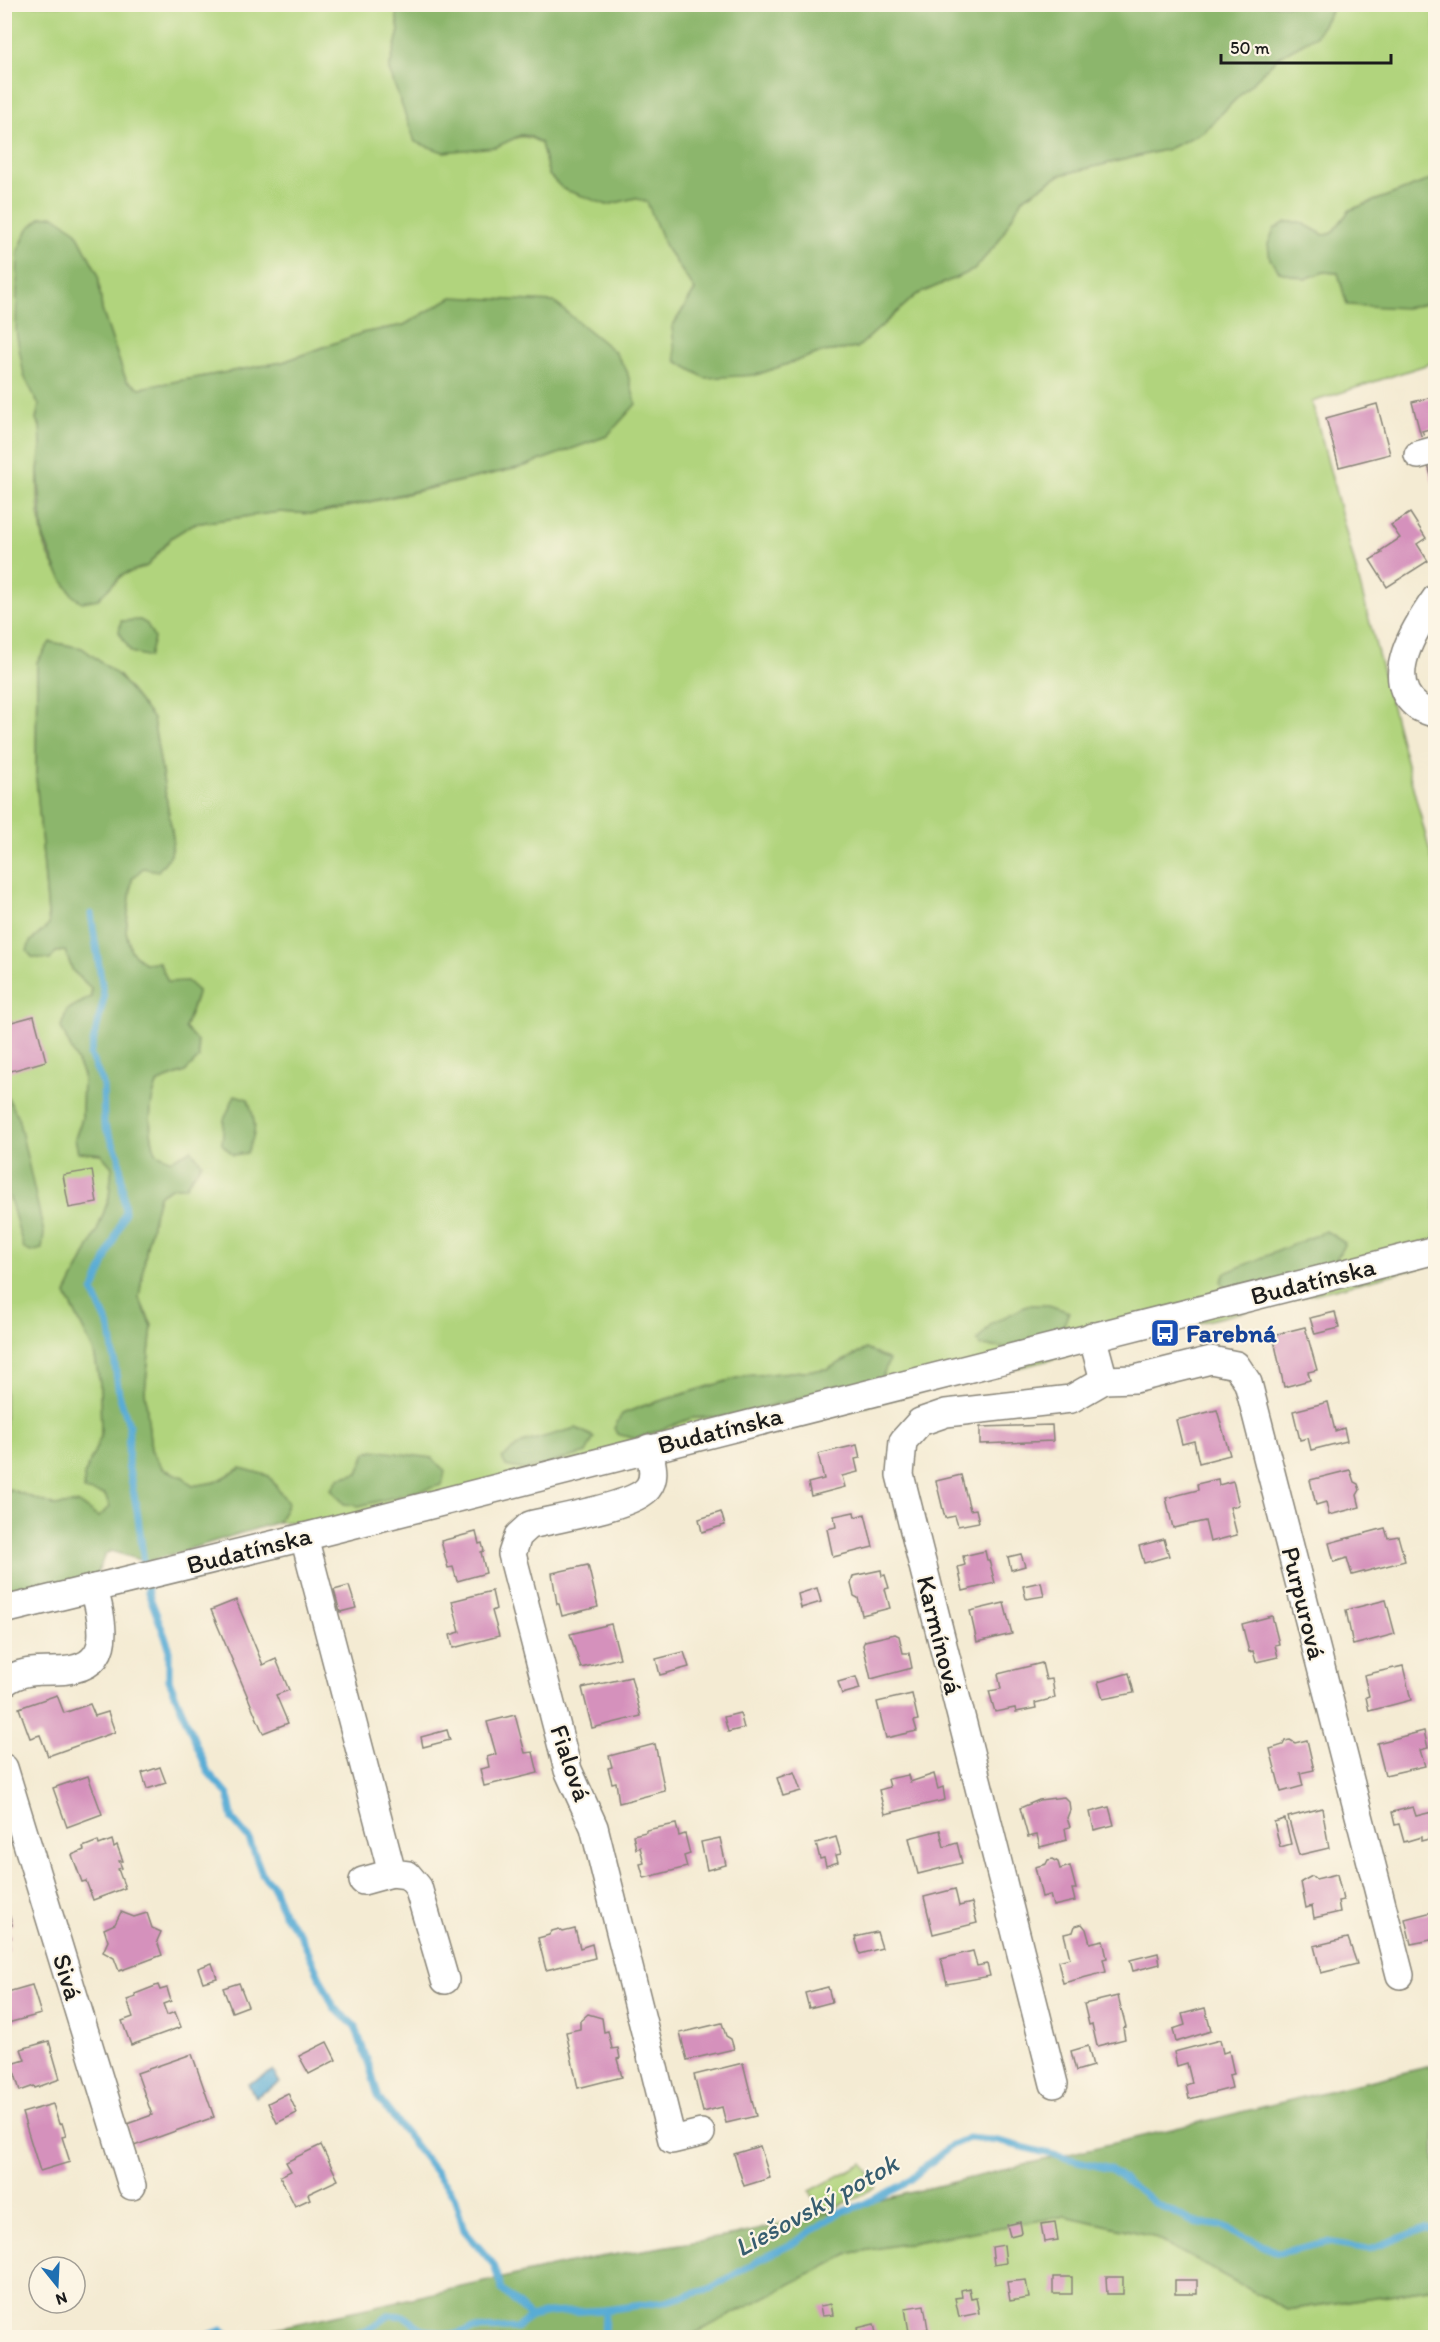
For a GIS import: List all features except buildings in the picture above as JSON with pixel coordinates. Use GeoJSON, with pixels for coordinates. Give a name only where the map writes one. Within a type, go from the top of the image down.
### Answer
{"type":"FeatureCollection","features":[{"type":"Feature","properties":{"kind":"street"},"geometry":{"type":"LineString","coordinates":[[1436,598],[1410,639],[1402,661],[1402,677],[1406,694],[1418,707],[1436,714]]}},
{"type":"Feature","properties":{"kind":"street","name":"Budatínska"},"geometry":{"type":"LineString","coordinates":[[4,1610],[304,1537],[1436,1250]]}},
{"type":"Feature","properties":{"kind":"street"},"geometry":{"type":"LineString","coordinates":[[1092,1336],[1104,1380]]}},
{"type":"Feature","properties":{"kind":"street","name":"Purpurová"},"geometry":{"type":"LineString","coordinates":[[1104,1380],[1135,1379],[1211,1360],[1236,1365],[1248,1383],[1400,1975]]}},
{"type":"Feature","properties":{"kind":"street","name":"Karmínová"},"geometry":{"type":"LineString","coordinates":[[1054,2084],[900,1475],[903,1440],[920,1422],[946,1413],[1071,1399],[1104,1380]]}},
{"type":"Feature","properties":{"kind":"street","name":"Fialová"},"geometry":{"type":"LineString","coordinates":[[649,1448],[653,1474],[648,1488],[633,1500],[530,1525],[518,1536],[512,1554],[568,1770],[594,1827],[672,2140],[701,2133]]}},
{"type":"Feature","properties":{"kind":"street"},"geometry":{"type":"LineString","coordinates":[[304,1537],[392,1873]]}},
{"type":"Feature","properties":{"kind":"street"},"geometry":{"type":"LineString","coordinates":[[4,1683],[11,1677],[31,1671],[69,1671],[85,1666],[95,1658],[101,1643],[103,1626],[94,1588]]}},
{"type":"Feature","properties":{"kind":"street","name":"Sivá"},"geometry":{"type":"LineString","coordinates":[[4,1768],[132,2186]]}},
{"type":"Feature","properties":{"kind":"street"},"geometry":{"type":"LineString","coordinates":[[363,1881],[392,1873],[408,1875],[418,1887],[445,1980]]}},
{"type":"Feature","properties":{"kind":"green space"},"geometry":{"type":"Polygon","coordinates":[[[395,4],[1331,5],[1331,11],[1316,36],[1278,57],[1203,132],[1168,149],[1060,175],[1022,199],[998,242],[974,270],[916,295],[857,348],[822,352],[756,375],[705,378],[676,361],[672,327],[695,290],[665,246],[647,202],[635,198],[607,205],[563,189],[549,175],[541,143],[529,136],[521,135],[496,147],[443,152],[415,142],[389,70],[399,31],[395,4]]]}},
{"type":"Feature","properties":{"kind":"green space"},"geometry":{"type":"Polygon","coordinates":[[[5,5],[395,5],[399,31],[389,70],[495,147],[518,137],[528,137],[541,143],[549,175],[607,205],[635,198],[647,201],[665,246],[695,290],[672,327],[756,375],[822,352],[857,348],[916,295],[974,270],[998,242],[1022,199],[1060,175],[1168,149],[1203,132],[1278,57],[1316,36],[1331,11],[1331,5],[1435,5],[1435,178],[1350,210],[1331,234],[1324,235],[1300,222],[1305,279],[1324,272],[1338,273],[1406,308],[1435,302],[1435,362],[1312,402],[1435,871],[1435,1264],[407,1520],[278,1522],[288,1503],[241,1468],[216,1482],[192,1486],[183,1477],[163,1469],[151,1450],[145,1391],[152,1326],[139,1298],[147,1245],[159,1195],[173,1187],[191,1150],[171,1160],[156,1153],[150,1126],[152,1099],[158,1082],[185,1072],[197,1041],[185,1028],[198,991],[168,982],[159,962],[144,963],[131,951],[126,931],[132,879],[143,868],[171,855],[173,838],[153,719],[119,676],[82,648],[51,642],[37,662],[36,777],[49,926],[30,942],[56,952],[65,951],[73,971],[91,988],[91,997],[67,1010],[61,1027],[83,1075],[82,1118],[75,1139],[101,1154],[112,1167],[109,1198],[97,1231],[66,1294],[94,1352],[100,1384],[101,1436],[84,1476],[105,1495],[110,1507],[98,1517],[78,1503],[55,1506],[9,1489],[5,1497],[5,5]],[[42,217],[28,229],[18,251],[39,405],[36,420],[42,438],[38,470],[39,511],[47,550],[73,596],[98,599],[122,575],[147,566],[172,537],[193,524],[279,512],[314,514],[522,467],[606,436],[453,297],[404,325],[362,333],[283,362],[140,388],[127,381],[123,372],[102,310],[98,274],[75,230],[42,217]],[[866,1349],[828,1369],[744,1376],[622,1414],[692,1418],[728,1416],[801,1398],[825,1387],[881,1380],[866,1349]],[[366,1453],[358,1473],[339,1478],[359,1506],[366,1453]]]}},
{"type":"Feature","properties":{"kind":"green space"},"geometry":{"type":"Polygon","coordinates":[[[1435,178],[1435,302],[1406,308],[1347,305],[1338,273],[1324,272],[1305,279],[1280,272],[1270,259],[1268,244],[1274,229],[1286,222],[1300,222],[1324,235],[1331,234],[1350,210],[1435,178]]]}},
{"type":"Feature","properties":{"kind":"green space"},"geometry":{"type":"Polygon","coordinates":[[[54,216],[75,230],[98,274],[102,310],[123,372],[127,381],[140,388],[283,362],[362,333],[404,325],[452,297],[554,302],[615,352],[627,371],[636,404],[607,436],[522,467],[314,514],[279,512],[193,524],[172,537],[147,566],[122,575],[98,599],[82,602],[73,596],[58,573],[43,536],[38,471],[41,446],[40,425],[36,420],[39,405],[24,376],[16,331],[18,251],[28,229],[42,217],[54,216]]]}},
{"type":"Feature","properties":{"kind":"green space"},"geometry":{"type":"Polygon","coordinates":[[[140,620],[147,624],[154,638],[149,657],[131,652],[119,632],[121,621],[140,620]]]}},
{"type":"Feature","properties":{"kind":"green space"},"geometry":{"type":"Polygon","coordinates":[[[50,642],[82,648],[119,676],[153,719],[173,838],[171,855],[158,871],[143,868],[132,879],[126,931],[131,951],[144,963],[159,962],[168,982],[187,981],[198,991],[185,1028],[197,1041],[199,1058],[185,1072],[158,1082],[151,1108],[150,1126],[156,1153],[171,1160],[191,1150],[202,1163],[185,1187],[173,1187],[159,1195],[147,1245],[139,1298],[152,1326],[145,1391],[151,1450],[163,1469],[183,1477],[192,1486],[216,1482],[241,1468],[269,1476],[288,1503],[278,1522],[147,1562],[111,1551],[105,1554],[97,1575],[5,1596],[4,1497],[9,1489],[55,1506],[78,1503],[98,1517],[110,1507],[105,1495],[84,1490],[84,1476],[101,1436],[100,1384],[94,1352],[66,1294],[97,1231],[109,1198],[112,1167],[101,1154],[78,1152],[75,1139],[82,1118],[83,1075],[61,1027],[67,1010],[91,997],[91,988],[73,971],[65,951],[56,952],[50,960],[32,957],[27,951],[30,942],[49,925],[36,777],[37,662],[50,642]]]}},
{"type":"Feature","properties":{"kind":"green space"},"geometry":{"type":"Polygon","coordinates":[[[4,1090],[18,1117],[44,1233],[42,1249],[31,1252],[24,1249],[5,1181],[4,1090]]]}},
{"type":"Feature","properties":{"kind":"green space"},"geometry":{"type":"Polygon","coordinates":[[[235,1095],[248,1099],[255,1126],[247,1153],[233,1155],[222,1144],[224,1120],[235,1095]]]}},
{"type":"Feature","properties":{"kind":"green space"},"geometry":{"type":"Polygon","coordinates":[[[1326,1231],[1345,1243],[1332,1267],[1227,1291],[1221,1282],[1225,1273],[1326,1231]]]}},
{"type":"Feature","properties":{"kind":"green space"},"geometry":{"type":"Polygon","coordinates":[[[1029,1305],[1049,1305],[1069,1312],[1061,1332],[1005,1348],[981,1346],[977,1341],[992,1323],[1029,1305]]]}},
{"type":"Feature","properties":{"kind":"green space"},"geometry":{"type":"Polygon","coordinates":[[[866,1349],[889,1360],[881,1380],[826,1387],[801,1398],[728,1416],[692,1418],[636,1439],[617,1434],[614,1428],[622,1414],[643,1406],[744,1376],[828,1369],[866,1349]]]}},
{"type":"Feature","properties":{"kind":"green space"},"geometry":{"type":"Polygon","coordinates":[[[576,1428],[594,1437],[586,1453],[525,1470],[506,1466],[502,1458],[522,1443],[576,1428]]]}},
{"type":"Feature","properties":{"kind":"green space"},"geometry":{"type":"Polygon","coordinates":[[[373,1450],[432,1458],[445,1471],[442,1485],[359,1506],[344,1504],[331,1489],[339,1478],[358,1473],[366,1453],[373,1450]]]}},
{"type":"Feature","properties":{"kind":"green space"},"geometry":{"type":"Polygon","coordinates":[[[1435,2065],[1435,2288],[1287,2310],[1150,2235],[1065,2216],[851,2253],[688,2337],[231,2338],[588,2259],[736,2235],[1435,2065]]]}},
{"type":"Feature","properties":{"kind":"green space"},"geometry":{"type":"Polygon","coordinates":[[[863,2163],[876,2187],[822,2215],[810,2191],[863,2163]]]}},
{"type":"Feature","properties":{"kind":"green space"},"geometry":{"type":"Polygon","coordinates":[[[1065,2216],[1150,2235],[1287,2310],[1435,2288],[1435,2337],[684,2338],[851,2253],[1065,2216]]]}},
{"type":"Feature","properties":{"kind":"water"},"geometry":{"type":"Polygon","coordinates":[[[273,2071],[280,2083],[255,2097],[248,2084],[273,2071]]]}},
{"type":"Feature","properties":{"kind":"waterway"},"geometry":{"type":"LineString","coordinates":[[91,914],[104,998],[90,1055],[103,1084],[104,1124],[119,1156],[125,1212],[93,1292],[110,1329],[119,1394],[129,1425],[128,1464],[145,1570]]}},
{"type":"Feature","properties":{"kind":"waterway"},"geometry":{"type":"LineString","coordinates":[[147,1581],[148,1592],[169,1647],[169,1680],[208,1772],[228,1795],[233,1820],[249,1839],[262,1874],[273,1886],[283,1913],[300,1934],[334,2008],[355,2026],[379,2099],[454,2196],[464,2230],[494,2265],[502,2290],[531,2317]]}},
{"type":"Feature","properties":{"kind":"waterway","name":"Liešovský potok"},"geometry":{"type":"LineString","coordinates":[[341,2338],[368,2330],[390,2315],[404,2316],[424,2330],[453,2335],[472,2329],[516,2328],[531,2317],[548,2313],[605,2310],[664,2302],[710,2289],[761,2259],[794,2243],[840,2212],[860,2206],[903,2185],[952,2145],[968,2138],[998,2141],[1110,2169],[1155,2203],[1193,2222],[1221,2226],[1279,2253],[1327,2242],[1369,2249],[1426,2228],[1436,2229]]}},
{"type":"Feature","properties":{"kind":"waterway"},"geometry":{"type":"LineString","coordinates":[[604,2338],[605,2310]]}},
{"type":"Feature","properties":{"kind":"waterway","name":"Liešovský potok"},"geometry":{"type":"LineString","coordinates":[[202,2338],[222,2330],[234,2338]]}},
{"type":"Feature","properties":{"kind":"place","name":"Farebná"},"geometry":{"type":"Point","coordinates":[1165,1333]}}]}
